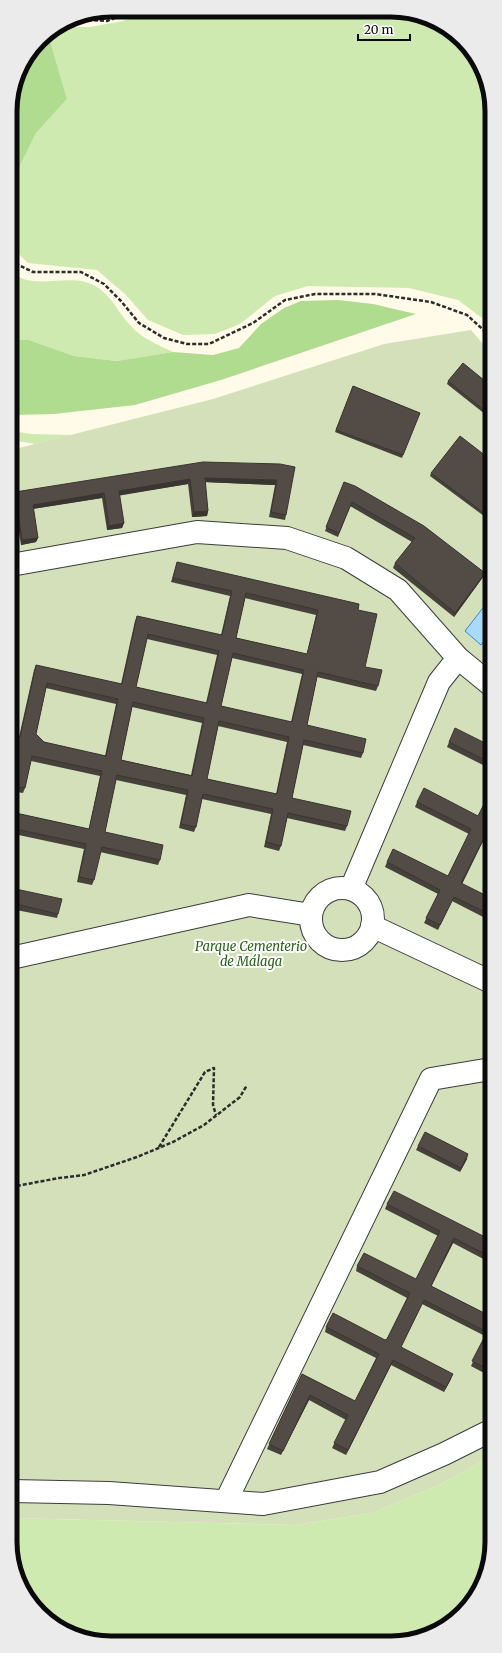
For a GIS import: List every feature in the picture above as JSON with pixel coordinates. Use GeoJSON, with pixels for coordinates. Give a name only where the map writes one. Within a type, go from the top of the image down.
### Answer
{"type":"FeatureCollection","features":[{"type":"Feature","properties":{"kind":"lane"},"geometry":{"type":"LineString","coordinates":[[17,563],[197,532],[287,538],[346,558],[398,590],[458,658],[485,681]]}},
{"type":"Feature","properties":{"kind":"lane"},"geometry":{"type":"LineString","coordinates":[[351,889],[439,682],[458,658]]}},
{"type":"Feature","properties":{"kind":"lane"},"geometry":{"type":"LineString","coordinates":[[338,888],[351,889],[362,894],[369,903],[373,914],[372,926],[364,941],[361,952],[330,948],[319,940],[312,928],[311,915],[316,902],[325,892],[338,888]]}},
{"type":"Feature","properties":{"kind":"lane"},"geometry":{"type":"LineString","coordinates":[[17,957],[249,905],[311,915]]}},
{"type":"Feature","properties":{"kind":"lane"},"geometry":{"type":"LineString","coordinates":[[372,926],[412,952],[478,982]]}},
{"type":"Feature","properties":{"kind":"lane"},"geometry":{"type":"LineString","coordinates":[[226,1501],[431,1079],[485,1070]]}},
{"type":"Feature","properties":{"kind":"lane"},"geometry":{"type":"LineString","coordinates":[[17,1491],[109,1493],[263,1504],[380,1482],[444,1454],[485,1434]]}},
{"type":"Feature","properties":{"kind":"path"},"geometry":{"type":"LineString","coordinates":[[88,20],[107,21],[118,17]]}},
{"type":"Feature","properties":{"kind":"path"},"geometry":{"type":"LineString","coordinates":[[17,264],[33,272],[81,272],[104,284],[121,301],[139,323],[164,338],[187,344],[209,344],[253,323],[285,300],[315,294],[375,294],[431,302],[467,315],[485,331]]}},
{"type":"Feature","properties":{"kind":"path"},"geometry":{"type":"LineString","coordinates":[[158,1148],[205,1072],[214,1068],[213,1106],[216,1115]]}},
{"type":"Feature","properties":{"kind":"path"},"geometry":{"type":"LineString","coordinates":[[17,1186],[84,1175],[137,1157],[188,1135],[240,1097],[247,1085]]}},
{"type":"Feature","properties":{"kind":"green space"},"geometry":{"type":"Polygon","coordinates":[[[134,17],[391,17],[421,22],[433,27],[458,44],[475,69],[480,81],[484,98],[485,320],[458,300],[409,288],[308,286],[275,296],[240,324],[215,334],[183,335],[148,320],[125,294],[97,270],[28,263],[17,253],[17,172],[36,133],[67,99],[50,40],[70,27],[90,27],[123,21],[134,17]]]}},
{"type":"Feature","properties":{"kind":"green space"},"geometry":{"type":"Polygon","coordinates":[[[50,40],[67,99],[36,133],[17,172],[17,104],[20,86],[33,59],[44,44],[50,40]]]}},
{"type":"Feature","properties":{"kind":"green space"},"geometry":{"type":"Polygon","coordinates":[[[17,276],[27,280],[66,280],[85,282],[93,285],[100,289],[110,299],[134,329],[149,340],[173,352],[118,361],[74,356],[29,340],[17,340],[17,276]]]}},
{"type":"Feature","properties":{"kind":"green space"},"geometry":{"type":"Polygon","coordinates":[[[338,300],[373,304],[416,314],[221,380],[135,405],[54,414],[17,415],[17,340],[29,340],[74,356],[117,361],[173,352],[213,355],[239,348],[261,324],[284,308],[301,301],[338,300]]]}},
{"type":"Feature","properties":{"kind":"green space","name":"Parque Cementerio de Málaga"},"geometry":{"type":"Polygon","coordinates":[[[471,330],[485,346],[485,1460],[441,1484],[372,1513],[296,1525],[17,1518],[17,448],[213,399],[384,344],[471,330]]]}},
{"type":"Feature","properties":{"kind":"green space"},"geometry":{"type":"Polygon","coordinates":[[[17,432],[32,434],[71,435],[35,444],[17,441],[17,432]]]}},
{"type":"Feature","properties":{"kind":"green space"},"geometry":{"type":"Polygon","coordinates":[[[485,1460],[485,1549],[482,1567],[469,1594],[453,1613],[433,1626],[410,1634],[398,1636],[104,1636],[92,1634],[69,1626],[44,1609],[27,1584],[19,1561],[17,1518],[296,1525],[372,1513],[441,1484],[485,1460]]]}},
{"type":"Feature","properties":{"kind":"water"},"geometry":{"type":"Polygon","coordinates":[[[485,605],[485,640],[481,645],[465,631],[485,605]]]}},
{"type":"Feature","properties":{"kind":"building"},"geometry":{"type":"Polygon","coordinates":[[[463,363],[485,381],[485,411],[448,381],[463,363]]]}},
{"type":"Feature","properties":{"kind":"building"},"geometry":{"type":"Polygon","coordinates":[[[353,386],[420,413],[403,455],[336,430],[353,386]]]}},
{"type":"Feature","properties":{"kind":"building"},"geometry":{"type":"Polygon","coordinates":[[[460,436],[485,455],[485,514],[431,473],[460,436]]]}},
{"type":"Feature","properties":{"kind":"building"},"geometry":{"type":"Polygon","coordinates":[[[203,462],[280,464],[295,467],[286,515],[271,512],[277,480],[205,478],[208,511],[194,512],[190,479],[119,491],[124,523],[109,526],[104,493],[33,505],[38,538],[22,540],[17,506],[17,492],[203,462]]]}},
{"type":"Feature","properties":{"kind":"building"},"geometry":{"type":"Polygon","coordinates":[[[344,482],[355,486],[424,526],[485,573],[455,613],[395,563],[415,538],[352,502],[339,533],[326,527],[344,482]]]}},
{"type":"Feature","properties":{"kind":"building"},"geometry":{"type":"Polygon","coordinates":[[[177,562],[359,604],[358,610],[377,614],[365,667],[382,670],[378,686],[318,672],[307,725],[366,739],[363,753],[304,740],[292,798],[351,811],[347,826],[288,813],[281,846],[266,842],[273,809],[203,794],[196,827],[181,824],[188,790],[117,775],[105,832],[163,845],[160,860],[102,847],[94,880],[79,877],[86,844],[17,829],[17,813],[89,829],[102,771],[32,756],[25,788],[17,787],[17,736],[20,737],[36,665],[122,684],[137,616],[222,635],[232,591],[173,578],[177,562]],[[246,593],[236,638],[307,654],[318,610],[246,593]],[[148,634],[136,687],[207,703],[219,651],[148,634]],[[233,653],[221,706],[292,722],[304,670],[233,653]],[[47,683],[36,734],[44,742],[106,756],[118,699],[47,683]],[[133,702],[121,760],[192,776],[204,718],[133,702]],[[219,721],[207,779],[277,794],[289,737],[219,721]]]}},
{"type":"Feature","properties":{"kind":"building"},"geometry":{"type":"Polygon","coordinates":[[[455,728],[485,743],[485,760],[449,742],[455,728]]]}},
{"type":"Feature","properties":{"kind":"building"},"geometry":{"type":"Polygon","coordinates":[[[424,788],[478,816],[485,802],[485,836],[461,883],[485,895],[485,912],[454,897],[440,925],[426,918],[440,890],[387,862],[393,849],[448,876],[471,829],[417,802],[424,788]]]}},
{"type":"Feature","properties":{"kind":"building"},"geometry":{"type":"Polygon","coordinates":[[[17,889],[62,899],[58,914],[17,904],[17,889]]]}},
{"type":"Feature","properties":{"kind":"building"},"geometry":{"type":"Polygon","coordinates":[[[425,1132],[468,1154],[461,1168],[418,1146],[425,1132]]]}},
{"type":"Feature","properties":{"kind":"building"},"geometry":{"type":"Polygon","coordinates":[[[394,1191],[485,1237],[485,1254],[454,1238],[431,1286],[485,1313],[485,1331],[424,1300],[401,1347],[453,1374],[446,1387],[393,1360],[348,1450],[334,1443],[348,1415],[310,1395],[283,1451],[269,1444],[302,1374],[355,1401],[379,1354],[326,1327],[333,1313],[385,1340],[387,1339],[410,1293],[357,1266],[364,1253],[416,1279],[440,1231],[387,1204],[394,1191]]]}},
{"type":"Feature","properties":{"kind":"building"},"geometry":{"type":"Polygon","coordinates":[[[485,1336],[485,1368],[472,1361],[485,1336]]]}}]}
